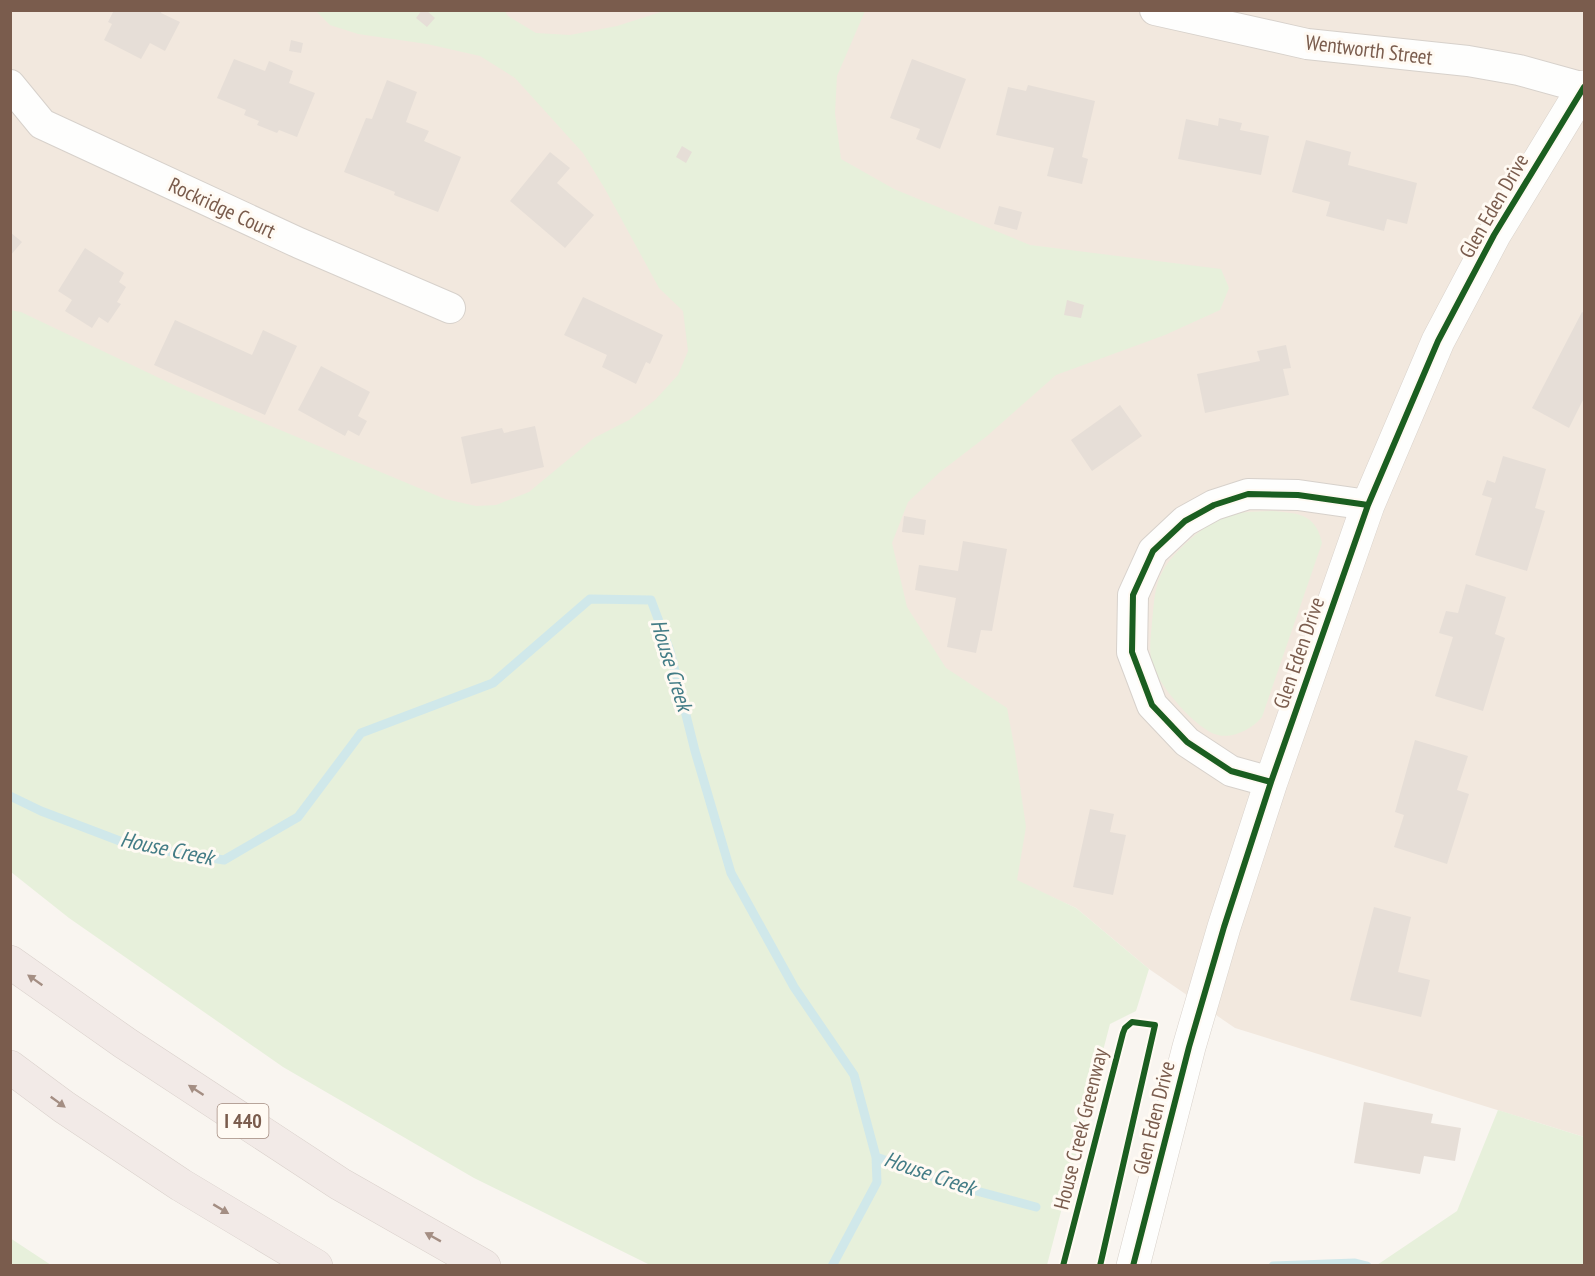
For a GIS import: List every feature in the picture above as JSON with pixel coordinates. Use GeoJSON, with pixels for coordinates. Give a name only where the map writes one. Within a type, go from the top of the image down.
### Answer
{"type":"FeatureCollection","features":[{"type":"Feature","properties":{"kind":"highway","name":"I 440"},"geometry":{"type":"LineString","coordinates":[[10,962],[124,1043],[340,1184],[484,1266]]}},
{"type":"Feature","properties":{"kind":"highway"},"geometry":{"type":"LineString","coordinates":[[10,1068],[181,1185],[316,1266]]}},
{"type":"Feature","properties":{"kind":"main road","name":"Glen Eden Drive"},"geometry":{"type":"LineString","coordinates":[[1133,1266],[1224,927],[1271,782],[1368,505],[1437,341],[1494,235],[1584,87]]}},
{"type":"Feature","properties":{"kind":"street","name":"Wentworth Street"},"geometry":{"type":"LineString","coordinates":[[1155,10],[1307,44],[1468,61],[1520,70],[1584,87]]}},
{"type":"Feature","properties":{"kind":"street","name":"Rockridge Court"},"geometry":{"type":"LineString","coordinates":[[10,85],[42,124],[299,243],[450,308]]}},
{"type":"Feature","properties":{"kind":"street"},"geometry":{"type":"LineString","coordinates":[[1271,782],[1231,771],[1187,742],[1152,705],[1132,652],[1133,595],[1153,551],[1185,521],[1214,504],[1248,494],[1298,495],[1368,505]]}},
{"type":"Feature","properties":{"kind":"shaded area"},"geometry":{"type":"Polygon","coordinates":[[[11,11],[1584,11],[1584,1137],[1235,1028],[1149,969],[1076,908],[11,423],[11,11]]]}},
{"type":"Feature","properties":{"kind":"green space"},"geometry":{"type":"Polygon","coordinates":[[[315,10],[505,11],[508,16],[536,33],[570,35],[617,26],[664,11],[865,11],[837,76],[835,113],[841,159],[894,189],[1030,245],[1221,269],[1229,288],[1220,310],[1165,335],[1056,375],[987,436],[940,472],[908,502],[892,543],[907,607],[946,668],[1007,708],[1026,827],[1017,880],[1076,908],[1149,969],[1136,1011],[1110,1024],[1047,1265],[650,1265],[474,1178],[283,1067],[69,918],[11,872],[10,310],[21,312],[178,387],[445,499],[476,506],[496,505],[529,492],[594,438],[629,420],[655,400],[678,375],[688,351],[683,311],[659,288],[583,153],[515,78],[480,56],[427,44],[358,34],[330,25],[315,10]]]}},
{"type":"Feature","properties":{"kind":"green space"},"geometry":{"type":"Polygon","coordinates":[[[1271,511],[1304,516],[1315,526],[1322,543],[1262,717],[1243,732],[1218,735],[1200,725],[1180,707],[1153,667],[1150,644],[1156,588],[1168,563],[1206,527],[1233,514],[1271,511]]]}},
{"type":"Feature","properties":{"kind":"green space"},"geometry":{"type":"Polygon","coordinates":[[[1498,1110],[1584,1137],[1584,1265],[1377,1265],[1457,1211],[1498,1110]]]}},
{"type":"Feature","properties":{"kind":"green space"},"geometry":{"type":"Polygon","coordinates":[[[10,1238],[51,1265],[11,1265],[10,1238]]]}},
{"type":"Feature","properties":{"kind":"building"},"geometry":{"type":"Polygon","coordinates":[[[114,10],[162,10],[161,13],[180,22],[165,51],[150,43],[141,59],[104,40],[112,24],[108,22],[114,10]]]}},
{"type":"Feature","properties":{"kind":"building"},"geometry":{"type":"Polygon","coordinates":[[[422,10],[426,10],[435,18],[427,27],[416,18],[422,10]]]}},
{"type":"Feature","properties":{"kind":"building"},"geometry":{"type":"Polygon","coordinates":[[[291,40],[303,43],[301,53],[289,51],[291,40]]]}},
{"type":"Feature","properties":{"kind":"building"},"geometry":{"type":"Polygon","coordinates":[[[234,59],[265,71],[269,61],[293,71],[289,83],[315,93],[297,137],[279,130],[277,133],[257,125],[259,121],[244,115],[246,110],[217,98],[234,59]]]}},
{"type":"Feature","properties":{"kind":"building"},"geometry":{"type":"Polygon","coordinates":[[[912,59],[966,79],[940,149],[916,139],[920,129],[890,118],[912,59]]]}},
{"type":"Feature","properties":{"kind":"building"},"geometry":{"type":"Polygon","coordinates":[[[387,80],[417,92],[406,122],[429,131],[424,141],[461,157],[438,212],[344,172],[366,118],[372,119],[387,80]]]}},
{"type":"Feature","properties":{"kind":"building"},"geometry":{"type":"Polygon","coordinates":[[[1028,85],[1095,101],[1082,157],[1088,159],[1082,184],[1047,176],[1054,148],[996,135],[1008,87],[1026,91],[1028,85]]]}},
{"type":"Feature","properties":{"kind":"building"},"geometry":{"type":"Polygon","coordinates":[[[1219,118],[1242,123],[1240,130],[1269,136],[1261,175],[1178,159],[1186,119],[1218,126],[1219,118]]]}},
{"type":"Feature","properties":{"kind":"building"},"geometry":{"type":"Polygon","coordinates":[[[1306,140],[1351,152],[1348,165],[1417,183],[1407,224],[1387,219],[1384,231],[1326,216],[1330,202],[1292,192],[1306,140]]]}},
{"type":"Feature","properties":{"kind":"building"},"geometry":{"type":"Polygon","coordinates":[[[682,146],[692,152],[686,163],[676,157],[682,146]]]}},
{"type":"Feature","properties":{"kind":"building"},"geometry":{"type":"Polygon","coordinates":[[[550,152],[570,168],[557,183],[594,215],[565,248],[510,201],[550,152]]]}},
{"type":"Feature","properties":{"kind":"building"},"geometry":{"type":"Polygon","coordinates":[[[999,206],[1022,212],[1017,230],[994,224],[999,206]]]}},
{"type":"Feature","properties":{"kind":"building"},"geometry":{"type":"Polygon","coordinates":[[[10,232],[22,242],[10,256],[10,232]]]}},
{"type":"Feature","properties":{"kind":"building"},"geometry":{"type":"Polygon","coordinates":[[[85,248],[124,273],[119,282],[126,287],[117,302],[121,304],[108,323],[99,317],[92,328],[65,311],[72,300],[58,291],[85,248]]]}},
{"type":"Feature","properties":{"kind":"building"},"geometry":{"type":"Polygon","coordinates":[[[583,297],[663,335],[650,364],[646,362],[636,384],[602,367],[607,355],[564,335],[583,297]]]}},
{"type":"Feature","properties":{"kind":"building"},"geometry":{"type":"Polygon","coordinates":[[[1067,300],[1084,305],[1081,318],[1064,315],[1067,300]]]}},
{"type":"Feature","properties":{"kind":"building"},"geometry":{"type":"Polygon","coordinates":[[[1582,312],[1584,313],[1584,398],[1569,428],[1532,408],[1582,312]]]}},
{"type":"Feature","properties":{"kind":"building"},"geometry":{"type":"Polygon","coordinates":[[[175,320],[252,355],[263,330],[297,346],[265,415],[154,365],[175,320]]]}},
{"type":"Feature","properties":{"kind":"building"},"geometry":{"type":"Polygon","coordinates":[[[1286,345],[1291,368],[1283,369],[1289,395],[1205,413],[1197,374],[1260,361],[1257,351],[1286,345]]]}},
{"type":"Feature","properties":{"kind":"building"},"geometry":{"type":"Polygon","coordinates":[[[321,366],[370,392],[358,416],[367,421],[359,436],[348,430],[345,436],[298,410],[321,366]]]}},
{"type":"Feature","properties":{"kind":"building"},"geometry":{"type":"Polygon","coordinates":[[[1120,405],[1142,436],[1092,471],[1071,440],[1120,405]]]}},
{"type":"Feature","properties":{"kind":"building"},"geometry":{"type":"Polygon","coordinates":[[[535,426],[544,467],[471,484],[461,437],[502,428],[504,433],[535,426]]]}},
{"type":"Feature","properties":{"kind":"building"},"geometry":{"type":"Polygon","coordinates":[[[1503,456],[1546,469],[1535,508],[1545,511],[1527,571],[1475,555],[1492,498],[1482,495],[1487,480],[1495,483],[1503,456]]]}},
{"type":"Feature","properties":{"kind":"building"},"geometry":{"type":"Polygon","coordinates":[[[904,516],[926,520],[924,535],[902,532],[904,516]]]}},
{"type":"Feature","properties":{"kind":"building"},"geometry":{"type":"Polygon","coordinates":[[[963,541],[1007,549],[992,631],[981,630],[976,653],[947,647],[956,598],[915,590],[919,565],[958,571],[963,541]]]}},
{"type":"Feature","properties":{"kind":"building"},"geometry":{"type":"Polygon","coordinates":[[[1466,584],[1506,597],[1495,634],[1505,638],[1483,711],[1435,696],[1453,637],[1439,633],[1446,611],[1458,613],[1466,584]]]}},
{"type":"Feature","properties":{"kind":"building"},"geometry":{"type":"Polygon","coordinates":[[[1415,740],[1468,756],[1457,790],[1469,794],[1447,864],[1394,847],[1404,815],[1395,812],[1415,740]]]}},
{"type":"Feature","properties":{"kind":"building"},"geometry":{"type":"Polygon","coordinates":[[[1090,809],[1114,814],[1110,832],[1126,835],[1113,895],[1073,887],[1090,809]]]}},
{"type":"Feature","properties":{"kind":"building"},"geometry":{"type":"Polygon","coordinates":[[[1374,907],[1411,917],[1398,972],[1430,980],[1421,1017],[1350,1000],[1374,907]]]}},
{"type":"Feature","properties":{"kind":"building"},"geometry":{"type":"Polygon","coordinates":[[[1364,1102],[1433,1114],[1431,1123],[1461,1128],[1455,1161],[1424,1156],[1420,1174],[1354,1163],[1364,1102]]]}},
{"type":"Feature","properties":{"kind":"waterway","name":"House Creek"},"geometry":{"type":"LineString","coordinates":[[10,796],[41,811],[133,846],[224,860],[298,817],[361,733],[493,683],[590,599],[651,600],[670,651],[695,751],[731,873],[794,987],[854,1075],[876,1157],[877,1182],[832,1266]]}},
{"type":"Feature","properties":{"kind":"waterway","name":"House Creek"},"geometry":{"type":"LineString","coordinates":[[876,1157],[969,1189],[1036,1207]]}},
{"type":"Feature","properties":{"kind":"waterway","name":"House Creek"},"geometry":{"type":"LineString","coordinates":[[1273,1266],[1355,1263],[1367,1266]]}},
{"type":"Feature","properties":{"kind":"cycle path"},"geometry":{"type":"LineString","coordinates":[[1133,1266],[1189,1047],[1224,927],[1271,782],[1368,505],[1438,341],[1494,235],[1584,87]]}},
{"type":"Feature","properties":{"kind":"cycle path"},"geometry":{"type":"LineString","coordinates":[[1271,782],[1231,771],[1187,742],[1152,705],[1132,652],[1133,595],[1153,551],[1185,521],[1214,505],[1248,494],[1298,495],[1368,505]]}},
{"type":"Feature","properties":{"kind":"cycle path","name":"House Creek Greenway"},"geometry":{"type":"LineString","coordinates":[[1063,1266],[1123,1033],[1132,1022],[1155,1025],[1100,1266]]}}]}
